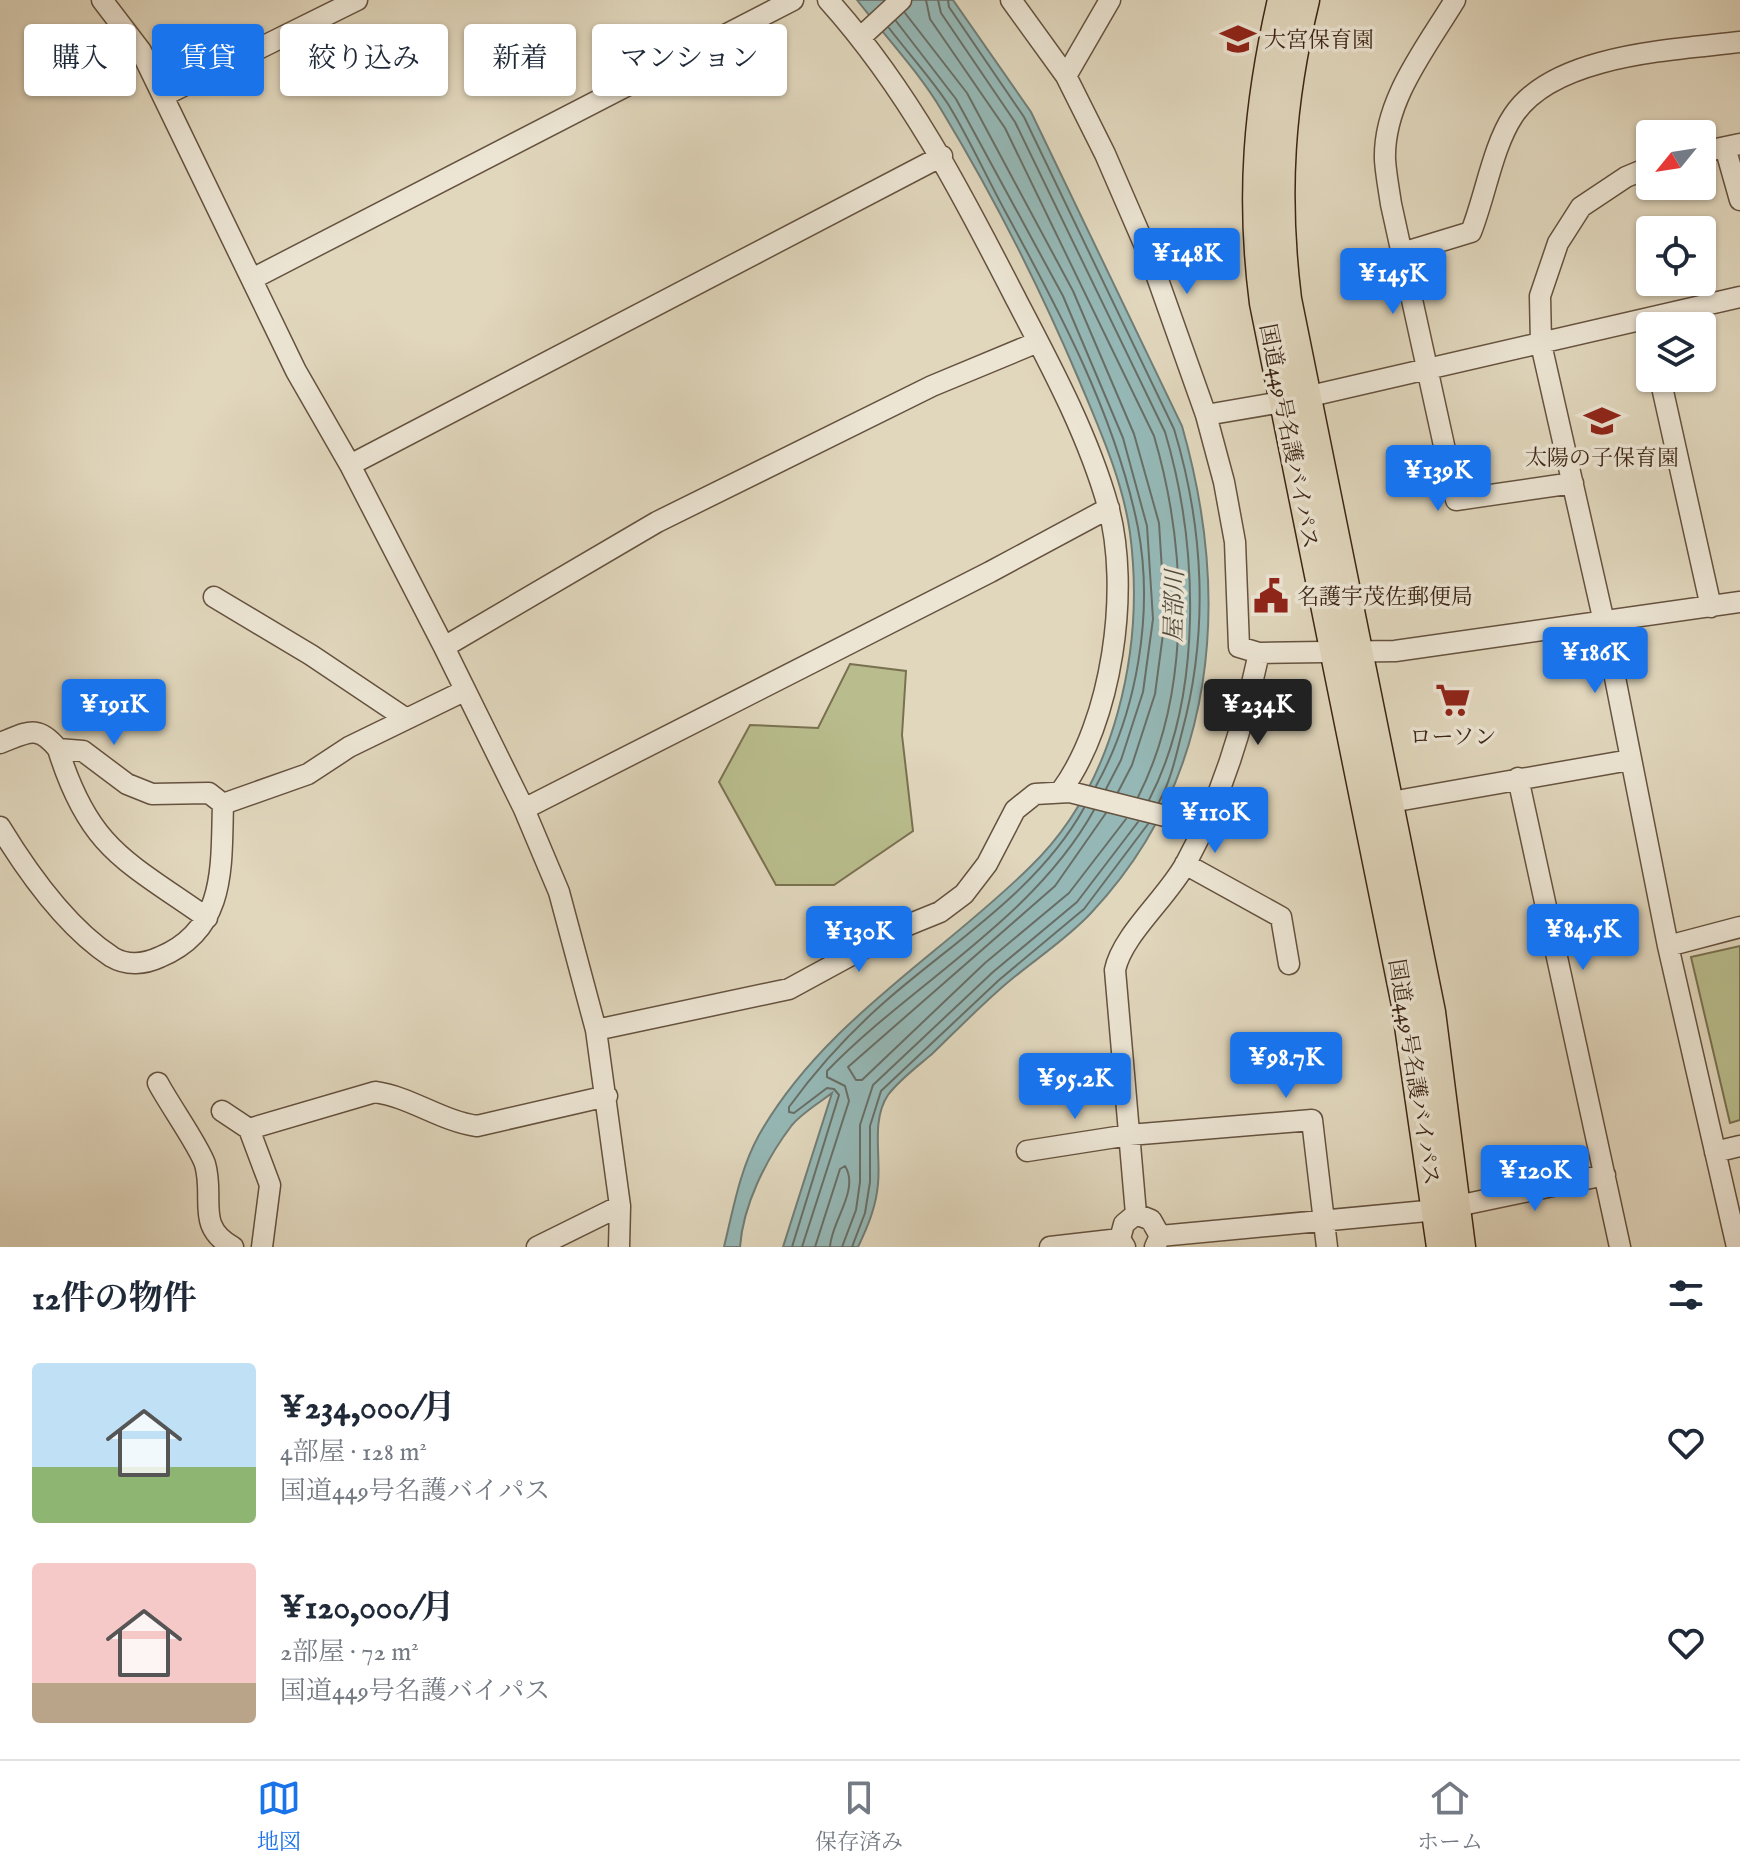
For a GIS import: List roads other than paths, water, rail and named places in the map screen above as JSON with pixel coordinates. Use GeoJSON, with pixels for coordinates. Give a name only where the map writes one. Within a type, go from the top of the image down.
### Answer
{"type":"FeatureCollection","features":[{"type":"Feature","properties":{"kind":"highway","name":"国道449号名護バイパス"},"geometry":{"type":"LineString","coordinates":[[1300,5],[1281,132],[1279,217],[1294,399],[1346,650],[1406,1005],[1447,1208],[1461,1247]]}},
{"type":"Feature","properties":{"kind":"highway","name":"国道449号名護バイパス"},"geometry":{"type":"LineString","coordinates":[[1346,650],[1391,802],[1431,1012],[1447,1208],[1441,1247]]}},
{"type":"Feature","properties":{"kind":"street"},"geometry":{"type":"LineString","coordinates":[[102,0],[141,51],[152,74]]}},
{"type":"Feature","properties":{"kind":"street"},"geometry":{"type":"LineString","coordinates":[[264,46],[357,0]]}},
{"type":"Feature","properties":{"kind":"street"},"geometry":{"type":"LineString","coordinates":[[252,279],[793,0]]}},
{"type":"Feature","properties":{"kind":"street"},"geometry":{"type":"LineString","coordinates":[[828,0],[864,32],[942,156],[1038,342],[1089,453],[1109,508],[1118,569],[1117,619],[1094,725],[1081,764],[1066,791]]}},
{"type":"Feature","properties":{"kind":"street"},"geometry":{"type":"LineString","coordinates":[[864,32],[901,0]]}},
{"type":"Feature","properties":{"kind":"street"},"geometry":{"type":"LineString","coordinates":[[1011,0],[1066,76],[1151,260],[1206,415],[1224,482],[1235,542],[1239,647],[1259,653],[1395,651],[1740,602]]}},
{"type":"Feature","properties":{"kind":"street"},"geometry":{"type":"LineString","coordinates":[[1066,76],[1110,0]]}},
{"type":"Feature","properties":{"kind":"street"},"geometry":{"type":"LineString","coordinates":[[1455,0],[1410,73],[1393,112],[1385,157],[1402,253],[1456,500],[1573,483]]}},
{"type":"Feature","properties":{"kind":"street"},"geometry":{"type":"LineString","coordinates":[[1402,253],[1471,232],[1509,122],[1525,102],[1556,82],[1590,64],[1740,42]]}},
{"type":"Feature","properties":{"kind":"street"},"geometry":{"type":"LineString","coordinates":[[163,96],[296,371],[350,465],[444,647],[524,809],[559,892],[596,1030],[620,1206],[619,1247]]}},
{"type":"Feature","properties":{"kind":"street"},"geometry":{"type":"LineString","coordinates":[[1733,145],[1740,200]]}},
{"type":"Feature","properties":{"kind":"street"},"geometry":{"type":"LineString","coordinates":[[350,465],[942,156]]}},
{"type":"Feature","properties":{"kind":"street"},"geometry":{"type":"LineString","coordinates":[[1636,173],[1581,207],[1558,243],[1540,296],[1541,344],[1604,622],[1668,946],[1737,1247]]}},
{"type":"Feature","properties":{"kind":"street"},"geometry":{"type":"LineString","coordinates":[[1694,312],[1740,297]]}},
{"type":"Feature","properties":{"kind":"street"},"geometry":{"type":"LineString","coordinates":[[1206,415],[1294,399],[1541,344],[1636,329]]}},
{"type":"Feature","properties":{"kind":"street"},"geometry":{"type":"LineString","coordinates":[[444,647],[657,522],[932,386],[1038,342]]}},
{"type":"Feature","properties":{"kind":"street"},"geometry":{"type":"LineString","coordinates":[[1663,392],[1711,607]]}},
{"type":"Feature","properties":{"kind":"street"},"geometry":{"type":"LineString","coordinates":[[524,809],[990,572],[1109,508]]}},
{"type":"Feature","properties":{"kind":"street"},"geometry":{"type":"LineString","coordinates":[[214,597],[311,655],[405,718]]}},
{"type":"Feature","properties":{"kind":"street"},"geometry":{"type":"LineString","coordinates":[[1136,1214],[1115,970],[1118,955],[1165,896],[1205,826],[1242,729],[1259,653]]}},
{"type":"Feature","properties":{"kind":"street"},"geometry":{"type":"LineString","coordinates":[[223,804],[308,774],[405,718],[464,691]]}},
{"type":"Feature","properties":{"kind":"street"},"geometry":{"type":"LineString","coordinates":[[0,743],[32,731],[46,734],[58,749],[71,790],[87,821],[107,847],[207,918]]}},
{"type":"Feature","properties":{"kind":"street"},"geometry":{"type":"LineString","coordinates":[[58,749],[83,751],[127,784],[152,794],[209,793],[223,804]]}},
{"type":"Feature","properties":{"kind":"street"},"geometry":{"type":"LineString","coordinates":[[1391,802],[1630,760]]}},
{"type":"Feature","properties":{"kind":"street"},"geometry":{"type":"LineString","coordinates":[[1518,778],[1620,1247]]}},
{"type":"Feature","properties":{"kind":"street"},"geometry":{"type":"LineString","coordinates":[[596,1030],[789,989],[903,927],[940,912],[964,894],[987,864],[1015,810],[1035,794],[1066,791],[1205,826]]}},
{"type":"Feature","properties":{"kind":"street"},"geometry":{"type":"LineString","coordinates":[[0,827],[58,907],[113,958],[129,963],[162,956],[179,947],[207,918],[220,888],[223,804]]}},
{"type":"Feature","properties":{"kind":"street"},"geometry":{"type":"LineString","coordinates":[[1185,864],[1281,917],[1289,964]]}},
{"type":"Feature","properties":{"kind":"street"},"geometry":{"type":"LineString","coordinates":[[1668,946],[1740,927]]}},
{"type":"Feature","properties":{"kind":"street"},"geometry":{"type":"LineString","coordinates":[[158,1083],[205,1163],[210,1226],[216,1236],[233,1247]]}},
{"type":"Feature","properties":{"kind":"street"},"geometry":{"type":"LineString","coordinates":[[249,1129],[375,1092],[389,1094],[459,1123],[477,1126],[607,1096]]}},
{"type":"Feature","properties":{"kind":"street"},"geometry":{"type":"LineString","coordinates":[[222,1111],[249,1129],[270,1185],[262,1247]]}},
{"type":"Feature","properties":{"kind":"street"},"geometry":{"type":"LineString","coordinates":[[1027,1151],[1129,1135],[1312,1120],[1327,1247]]}},
{"type":"Feature","properties":{"kind":"street"},"geometry":{"type":"LineString","coordinates":[[1715,1152],[1740,1146]]}},
{"type":"Feature","properties":{"kind":"street"},"geometry":{"type":"LineString","coordinates":[[1136,1214],[1151,1220],[1158,1241],[1447,1208],[1605,1175]]}},
{"type":"Feature","properties":{"kind":"street"},"geometry":{"type":"LineString","coordinates":[[537,1247],[620,1206]]}},
{"type":"Feature","properties":{"kind":"street"},"geometry":{"type":"LineString","coordinates":[[1050,1247],[1122,1243],[1124,1224],[1136,1214]]}},
{"type":"Feature","properties":{"kind":"water","name":"屋部川"},"geometry":{"type":"Polygon","coordinates":[[[857,0],[953,0],[1031,112],[1182,426],[1197,491],[1206,556],[1208,620],[1202,683],[1189,745],[1166,804],[1133,860],[1082,923],[997,991],[888,1095],[878,1127],[879,1173],[875,1201],[858,1247],[783,1247],[832,1093],[801,1116],[782,1138],[751,1199],[740,1247],[724,1247],[747,1162],[759,1135],[785,1095],[849,1024],[995,899],[1060,834],[1084,796],[1118,712],[1128,667],[1133,622],[1134,577],[1127,513],[1102,436],[1064,346],[998,210],[942,111],[857,0]]]}},
{"type":"Feature","properties":{"kind":"place","name":"大宮保育園"},"geometry":{"type":"Point","coordinates":[1238,39]}},
{"type":"Feature","properties":{"kind":"place","name":"太陽の子保育園"},"geometry":{"type":"Point","coordinates":[1602,421]}},
{"type":"Feature","properties":{"kind":"place","name":"名護宇茂佐郵便局"},"geometry":{"type":"Point","coordinates":[1271,596]}},
{"type":"Feature","properties":{"kind":"place","name":"ローソン"},"geometry":{"type":"Point","coordinates":[1453,700]}}]}
